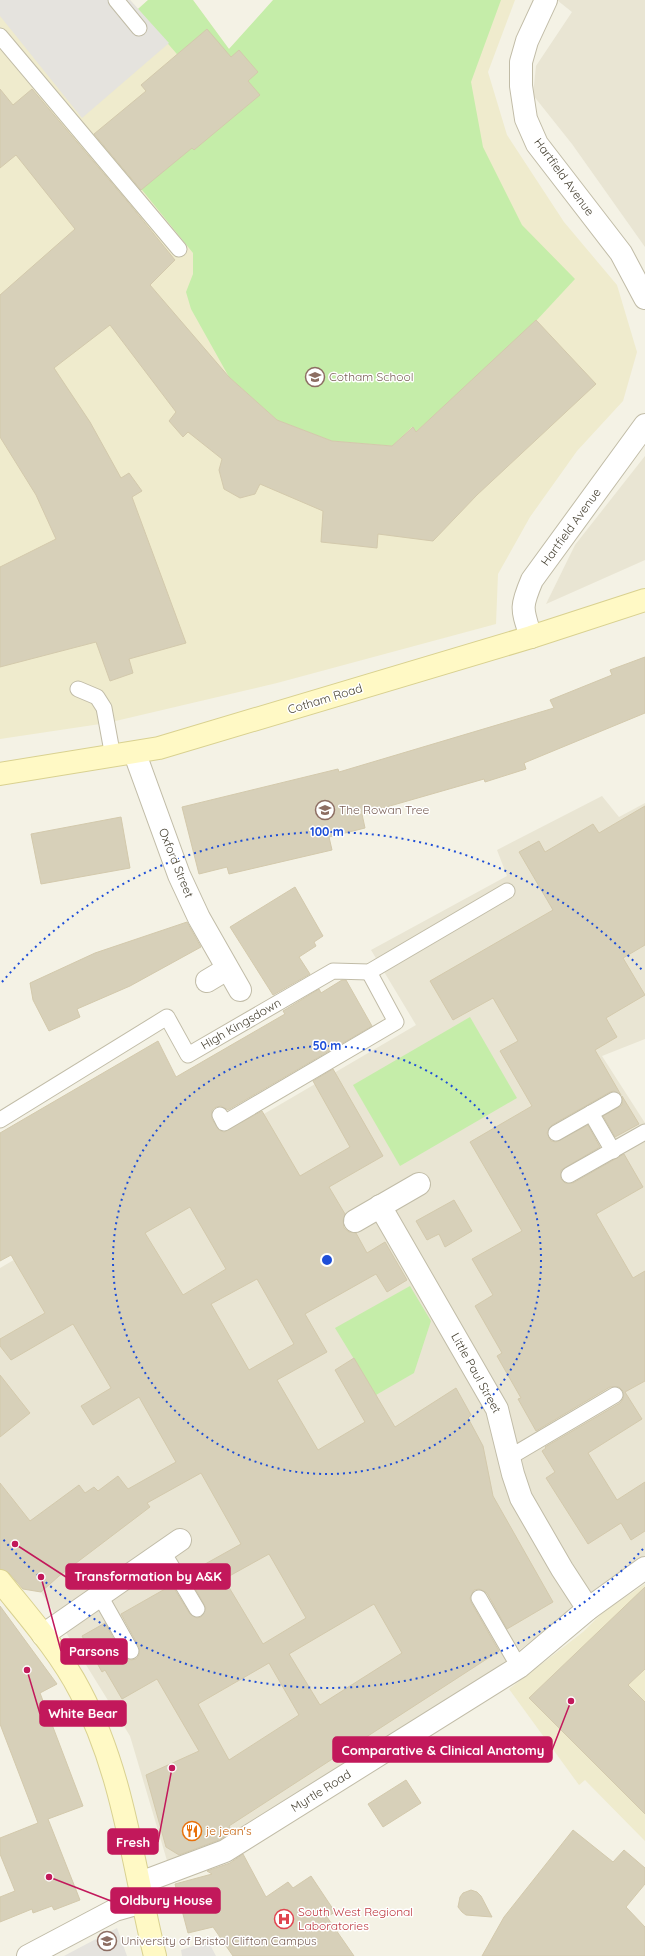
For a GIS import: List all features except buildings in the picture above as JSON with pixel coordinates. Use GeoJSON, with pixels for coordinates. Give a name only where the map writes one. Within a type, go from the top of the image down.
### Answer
{"type":"FeatureCollection","features":[{"type":"Feature","properties":{"kind":"street","name":"Hartfield Avenue"},"geometry":{"type":"LineString","coordinates":[[546,0],[530,34],[521,62],[521,86],[526,119],[537,144],[621,253],[645,298]]}},
{"type":"Feature","properties":{"kind":"street","name":"Hartfield Avenue"},"geometry":{"type":"LineString","coordinates":[[531,637],[523,610],[523,601],[532,580],[645,425]]}},
{"type":"Feature","properties":{"kind":"street","name":"Cotham Road"},"geometry":{"type":"LineString","coordinates":[[0,774],[135,754],[159,748],[531,637],[645,600]]}},
{"type":"Feature","properties":{"kind":"street","name":"Oxford Street"},"geometry":{"type":"LineString","coordinates":[[135,754],[179,875],[199,918],[240,990]]}},
{"type":"Feature","properties":{"kind":"street"},"geometry":{"type":"LineString","coordinates":[[207,981],[227,969]]}},
{"type":"Feature","properties":{"kind":"street"},"geometry":{"type":"LineString","coordinates":[[355,1221],[419,1184]]}},
{"type":"Feature","properties":{"kind":"street","name":"Little Paul Street"},"geometry":{"type":"LineString","coordinates":[[380,1206],[497,1408],[516,1485],[530,1514],[588,1609]]}},
{"type":"Feature","properties":{"kind":"street"},"geometry":{"type":"LineString","coordinates":[[44,1635],[180,1540]]}},
{"type":"Feature","properties":{"kind":"street","name":"Myrtle Road"},"geometry":{"type":"LineString","coordinates":[[28,1956],[115,1910],[141,1892],[218,1854],[242,1834],[519,1667],[588,1609],[645,1568]]}},
{"type":"Feature","properties":{"kind":"street"},"geometry":{"type":"LineString","coordinates":[[0,1581],[44,1635],[80,1691],[103,1743],[120,1795],[155,1956]]}},
{"type":"Feature","properties":{"kind":"lane"},"geometry":{"type":"LineString","coordinates":[[116,0],[139,28]]}},
{"type":"Feature","properties":{"kind":"lane"},"geometry":{"type":"LineString","coordinates":[[0,36],[179,250]]}},
{"type":"Feature","properties":{"kind":"lane"},"geometry":{"type":"LineString","coordinates":[[78,689],[97,697],[104,708],[113,757]]}},
{"type":"Feature","properties":{"kind":"lane"},"geometry":{"type":"LineString","coordinates":[[220,1115],[224,1123],[396,1022],[369,972],[507,892]]}},
{"type":"Feature","properties":{"kind":"lane","name":"High Kingsdown"},"geometry":{"type":"LineString","coordinates":[[0,1120],[167,1017],[191,1061],[334,971],[369,972]]}},
{"type":"Feature","properties":{"kind":"lane"},"geometry":{"type":"LineString","coordinates":[[556,1133],[614,1100]]}},
{"type":"Feature","properties":{"kind":"lane"},"geometry":{"type":"LineString","coordinates":[[591,1113],[613,1151]]}},
{"type":"Feature","properties":{"kind":"lane"},"geometry":{"type":"LineString","coordinates":[[569,1174],[645,1132]]}},
{"type":"Feature","properties":{"kind":"lane"},"geometry":{"type":"LineString","coordinates":[[510,1457],[615,1395]]}},
{"type":"Feature","properties":{"kind":"lane"},"geometry":{"type":"LineString","coordinates":[[163,1552],[197,1609]]}},
{"type":"Feature","properties":{"kind":"lane"},"geometry":{"type":"LineString","coordinates":[[100,1596],[131,1651]]}},
{"type":"Feature","properties":{"kind":"lane"},"geometry":{"type":"LineString","coordinates":[[479,1598],[519,1667]]}},
{"type":"Feature","properties":{"kind":"shaded area","name":"Cotham School"},"geometry":{"type":"Polygon","coordinates":[[[0,0],[130,0],[138,9],[148,0],[193,0],[229,49],[274,0],[515,0],[488,72],[507,135],[564,222],[617,285],[637,352],[623,401],[577,451],[530,517],[498,574],[496,624],[277,683],[107,723],[0,739],[0,0]]]}},
{"type":"Feature","properties":{"kind":"shaded area"},"geometry":{"type":"Polygon","coordinates":[[[0,0],[130,0],[169,43],[82,118],[0,16],[0,0]]]}},
{"type":"Feature","properties":{"kind":"shaded area"},"geometry":{"type":"Polygon","coordinates":[[[557,0],[645,0],[645,247],[572,144],[533,95],[536,66],[572,12],[557,0]]]}},
{"type":"Feature","properties":{"kind":"shaded area"},"geometry":{"type":"Polygon","coordinates":[[[645,456],[645,560],[546,604],[575,545],[645,456]]]}},
{"type":"Feature","properties":{"kind":"shaded area"},"geometry":{"type":"Polygon","coordinates":[[[602,796],[619,817],[645,803],[645,1039],[602,1056],[645,1123],[645,1558],[566,1614],[490,1673],[233,1838],[168,1864],[130,1736],[41,1592],[3,1504],[10,1495],[0,1483],[0,1268],[416,1025],[371,950],[507,876],[497,850],[602,796]]]}},
{"type":"Feature","properties":{"kind":"shaded area"},"geometry":{"type":"Polygon","coordinates":[[[645,1584],[645,1596],[640,1592],[529,1698],[645,1814],[645,1841],[585,1780],[579,1785],[509,1689],[583,1632],[603,1612],[645,1584]]]}},
{"type":"Feature","properties":{"kind":"shaded area"},"geometry":{"type":"Polygon","coordinates":[[[645,1669],[645,1743],[608,1704],[645,1669]]]}},
{"type":"Feature","properties":{"kind":"shaded area","name":"University of Bristol Clifton Campus"},"geometry":{"type":"Polygon","coordinates":[[[117,1928],[127,1956],[64,1956],[79,1948],[117,1928]]]}},
{"type":"Feature","properties":{"kind":"shaded area"},"geometry":{"type":"Polygon","coordinates":[[[208,1941],[216,1956],[182,1956],[181,1950],[208,1941]]]}},
{"type":"Feature","properties":{"kind":"green space"},"geometry":{"type":"Polygon","coordinates":[[[148,0],[193,0],[229,49],[273,0],[501,0],[471,82],[483,147],[522,225],[575,279],[536,321],[416,432],[412,427],[392,446],[332,441],[277,420],[229,377],[191,309],[186,292],[193,274],[193,253],[138,185],[214,97],[138,9],[148,0]]]}},
{"type":"Feature","properties":{"kind":"green space"},"geometry":{"type":"Polygon","coordinates":[[[470,1017],[517,1098],[400,1166],[353,1085],[470,1017]]]}},
{"type":"Feature","properties":{"kind":"green space"},"geometry":{"type":"Polygon","coordinates":[[[410,1286],[431,1321],[414,1373],[376,1395],[335,1328],[410,1286]]]}},
{"type":"Feature","properties":{"kind":"place","name":"Cotham School"},"geometry":{"type":"Point","coordinates":[315,377]}},
{"type":"Feature","properties":{"kind":"place","name":"The Rowan Tree"},"geometry":{"type":"Point","coordinates":[325,810]}},
{"type":"Feature","properties":{"kind":"place","name":"Transformation by A&K"},"geometry":{"type":"Point","coordinates":[15,1544]}},
{"type":"Feature","properties":{"kind":"place","name":"Parsons"},"geometry":{"type":"Point","coordinates":[41,1577]}},
{"type":"Feature","properties":{"kind":"place","name":"White Bear"},"geometry":{"type":"Point","coordinates":[27,1670]}},
{"type":"Feature","properties":{"kind":"place","name":"Comparative & Clinical Anatomy"},"geometry":{"type":"Point","coordinates":[571,1701]}},
{"type":"Feature","properties":{"kind":"place","name":"Fresh"},"geometry":{"type":"Point","coordinates":[172,1768]}},
{"type":"Feature","properties":{"kind":"place","name":"je jean's"},"geometry":{"type":"Point","coordinates":[192,1831]}},
{"type":"Feature","properties":{"kind":"place","name":"Oldbury House"},"geometry":{"type":"Point","coordinates":[49,1877]}},
{"type":"Feature","properties":{"kind":"place","name":"South West Regional Laboratories"},"geometry":{"type":"Point","coordinates":[284,1919]}},
{"type":"Feature","properties":{"kind":"place","name":"University of Bristol Clifton Campus"},"geometry":{"type":"Point","coordinates":[107,1941]}}]}
